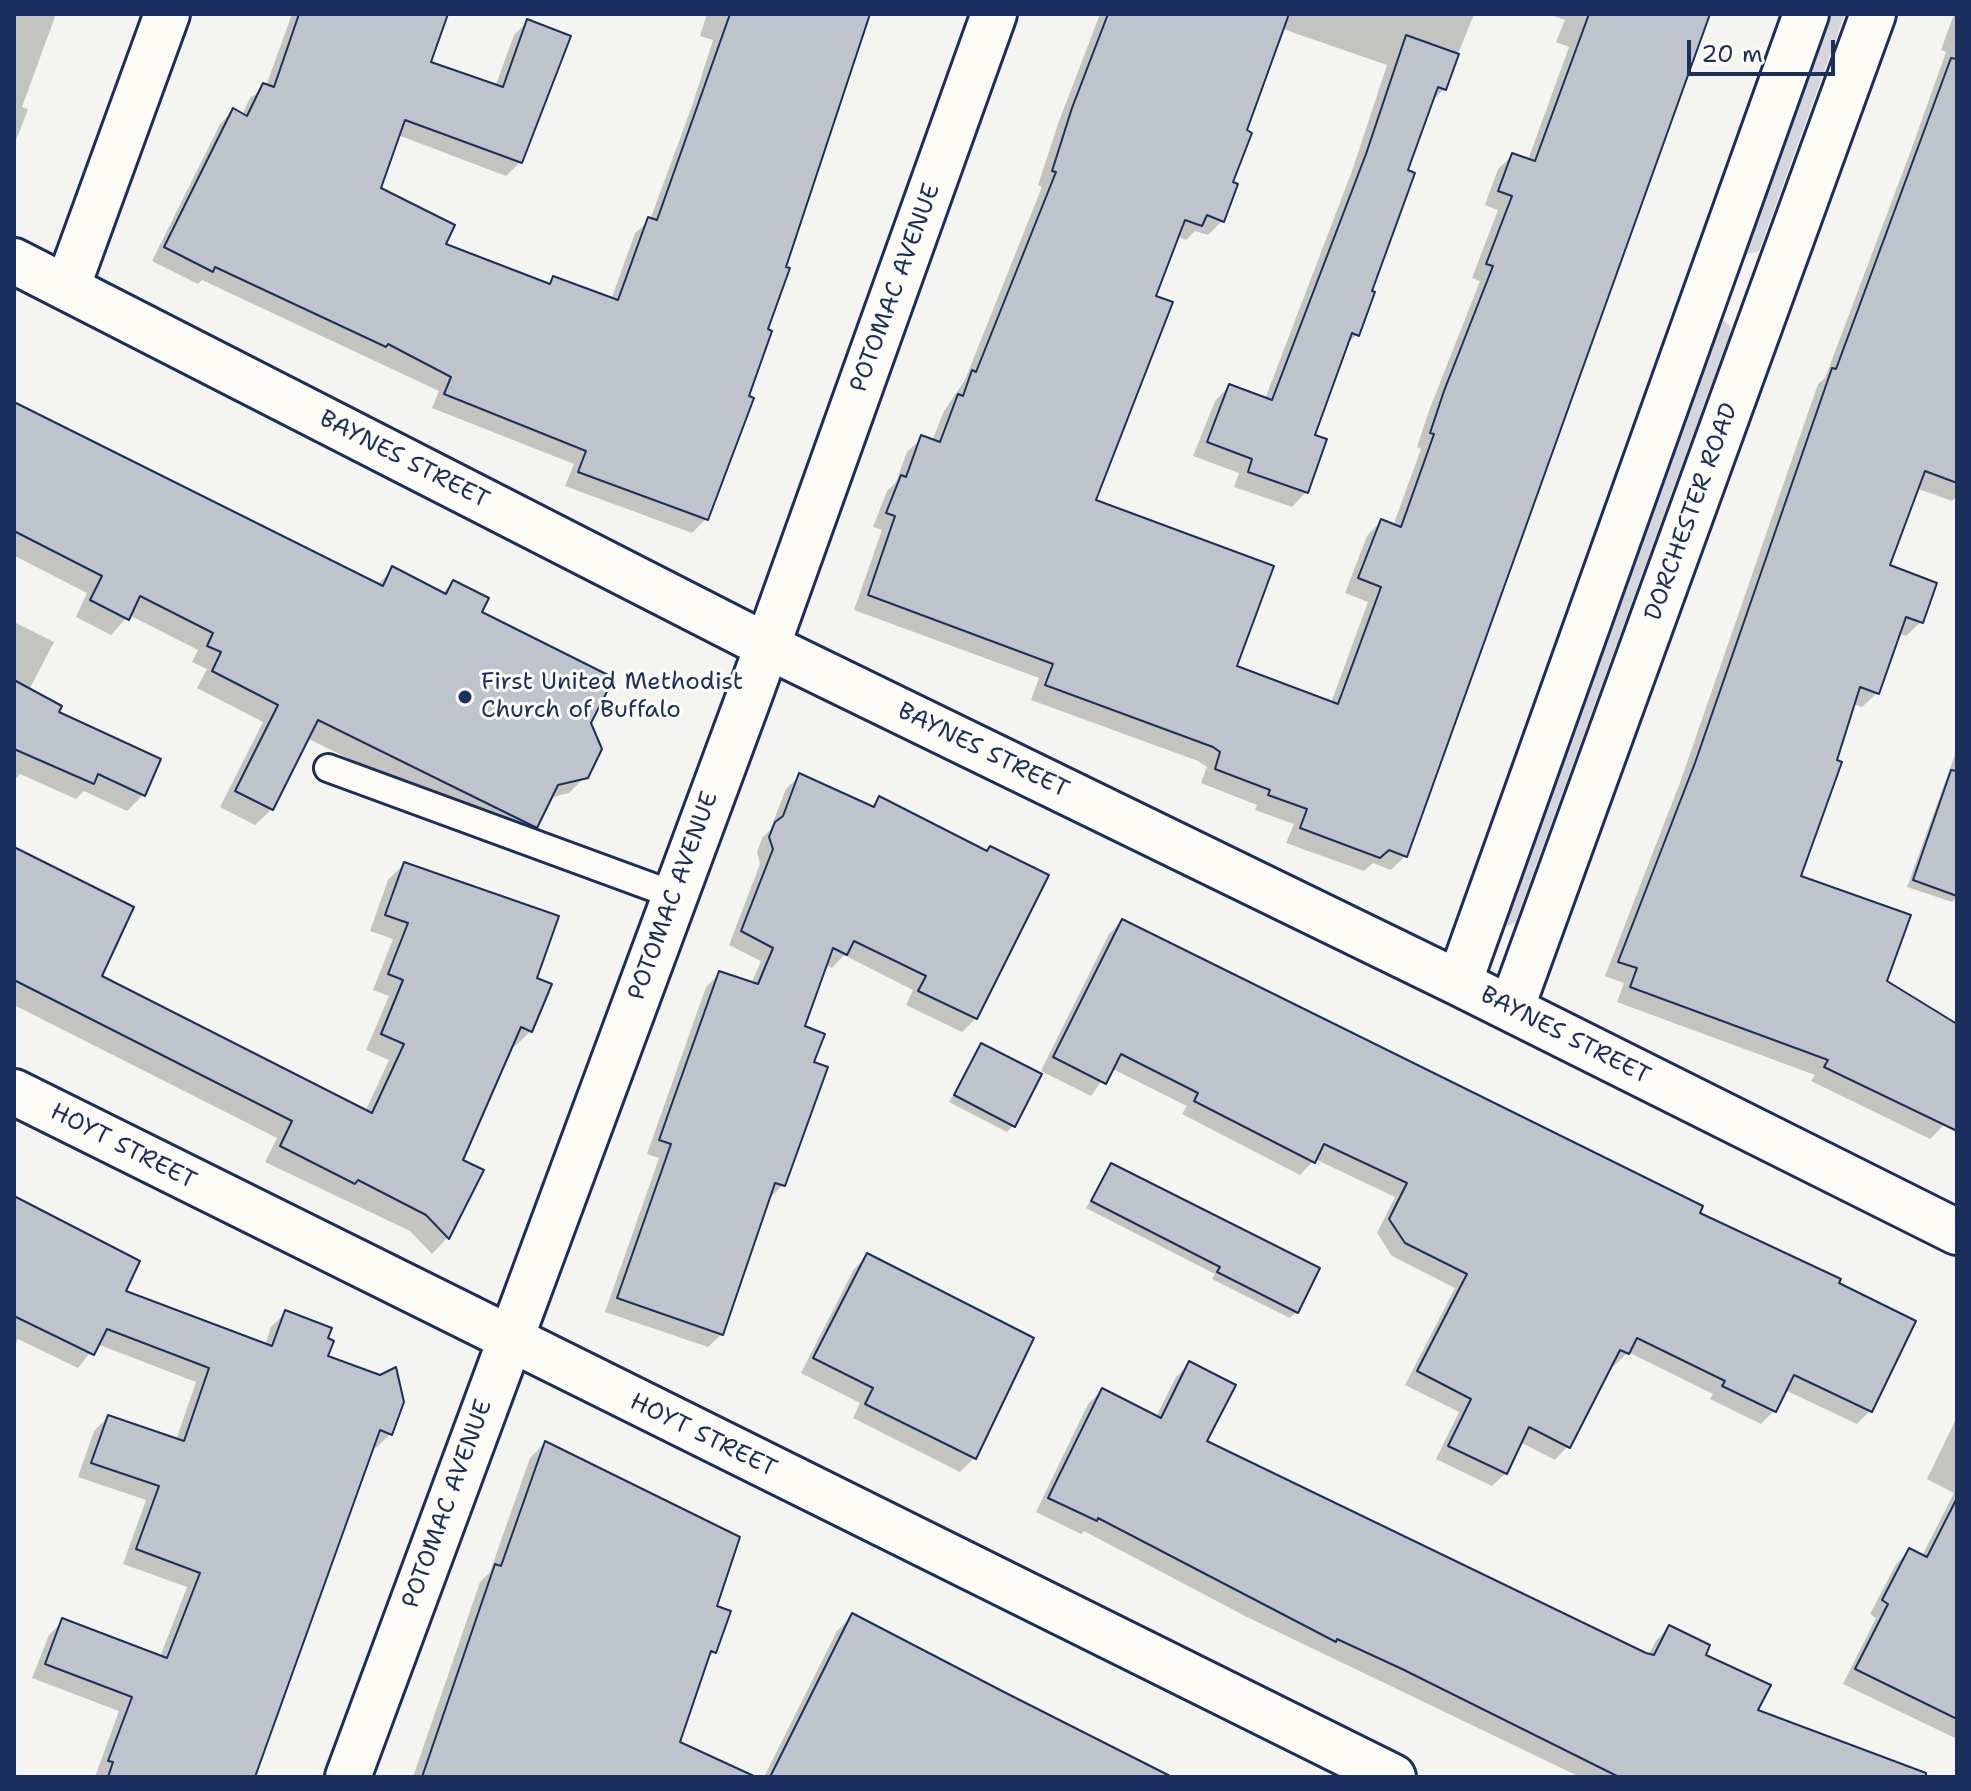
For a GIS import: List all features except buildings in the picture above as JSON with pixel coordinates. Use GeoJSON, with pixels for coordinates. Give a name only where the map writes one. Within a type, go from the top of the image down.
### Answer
{"type":"FeatureCollection","features":[{"type":"Feature","properties":{"kind":"street"},"geometry":{"type":"LineString","coordinates":[[67,288],[167,14]]}},
{"type":"Feature","properties":{"kind":"street","name":"POTOMAC AVENUE"},"geometry":{"type":"LineString","coordinates":[[348,1777],[767,646],[994,14]]}},
{"type":"Feature","properties":{"kind":"street"},"geometry":{"type":"LineString","coordinates":[[1459,983],[1806,14]]}},
{"type":"Feature","properties":{"kind":"street","name":"DORCHESTER ROAD"},"geometry":{"type":"LineString","coordinates":[[1511,1009],[1873,14]]}},
{"type":"Feature","properties":{"kind":"street","name":"BAYNES STREET"},"geometry":{"type":"LineString","coordinates":[[14,261],[767,646],[1459,983],[1957,1232]]}},
{"type":"Feature","properties":{"kind":"street"},"geometry":{"type":"LineString","coordinates":[[1712,279],[1769,300]]}},
{"type":"Feature","properties":{"kind":"street","name":"HOYT STREET"},"geometry":{"type":"LineString","coordinates":[[14,1092],[509,1341],[1393,1777]]}},
{"type":"Feature","properties":{"kind":"lane"},"geometry":{"type":"LineString","coordinates":[[328,768],[674,895]]}},
{"type":"Feature","properties":{"kind":"shaded area"},"geometry":{"type":"Polygon","coordinates":[[[1823,14],[1845,14],[1759,251],[1747,254],[1740,249],[1823,14]]]}},
{"type":"Feature","properties":{"kind":"shaded area"},"geometry":{"type":"Polygon","coordinates":[[[1715,320],[1723,320],[1730,326],[1730,333],[1515,923],[1503,928],[1497,923],[1715,320]]]}},
{"type":"Feature","properties":{"kind":"place","name":"First United Methodist Church of Buffalo"},"geometry":{"type":"Point","coordinates":[465,697]}}]}
